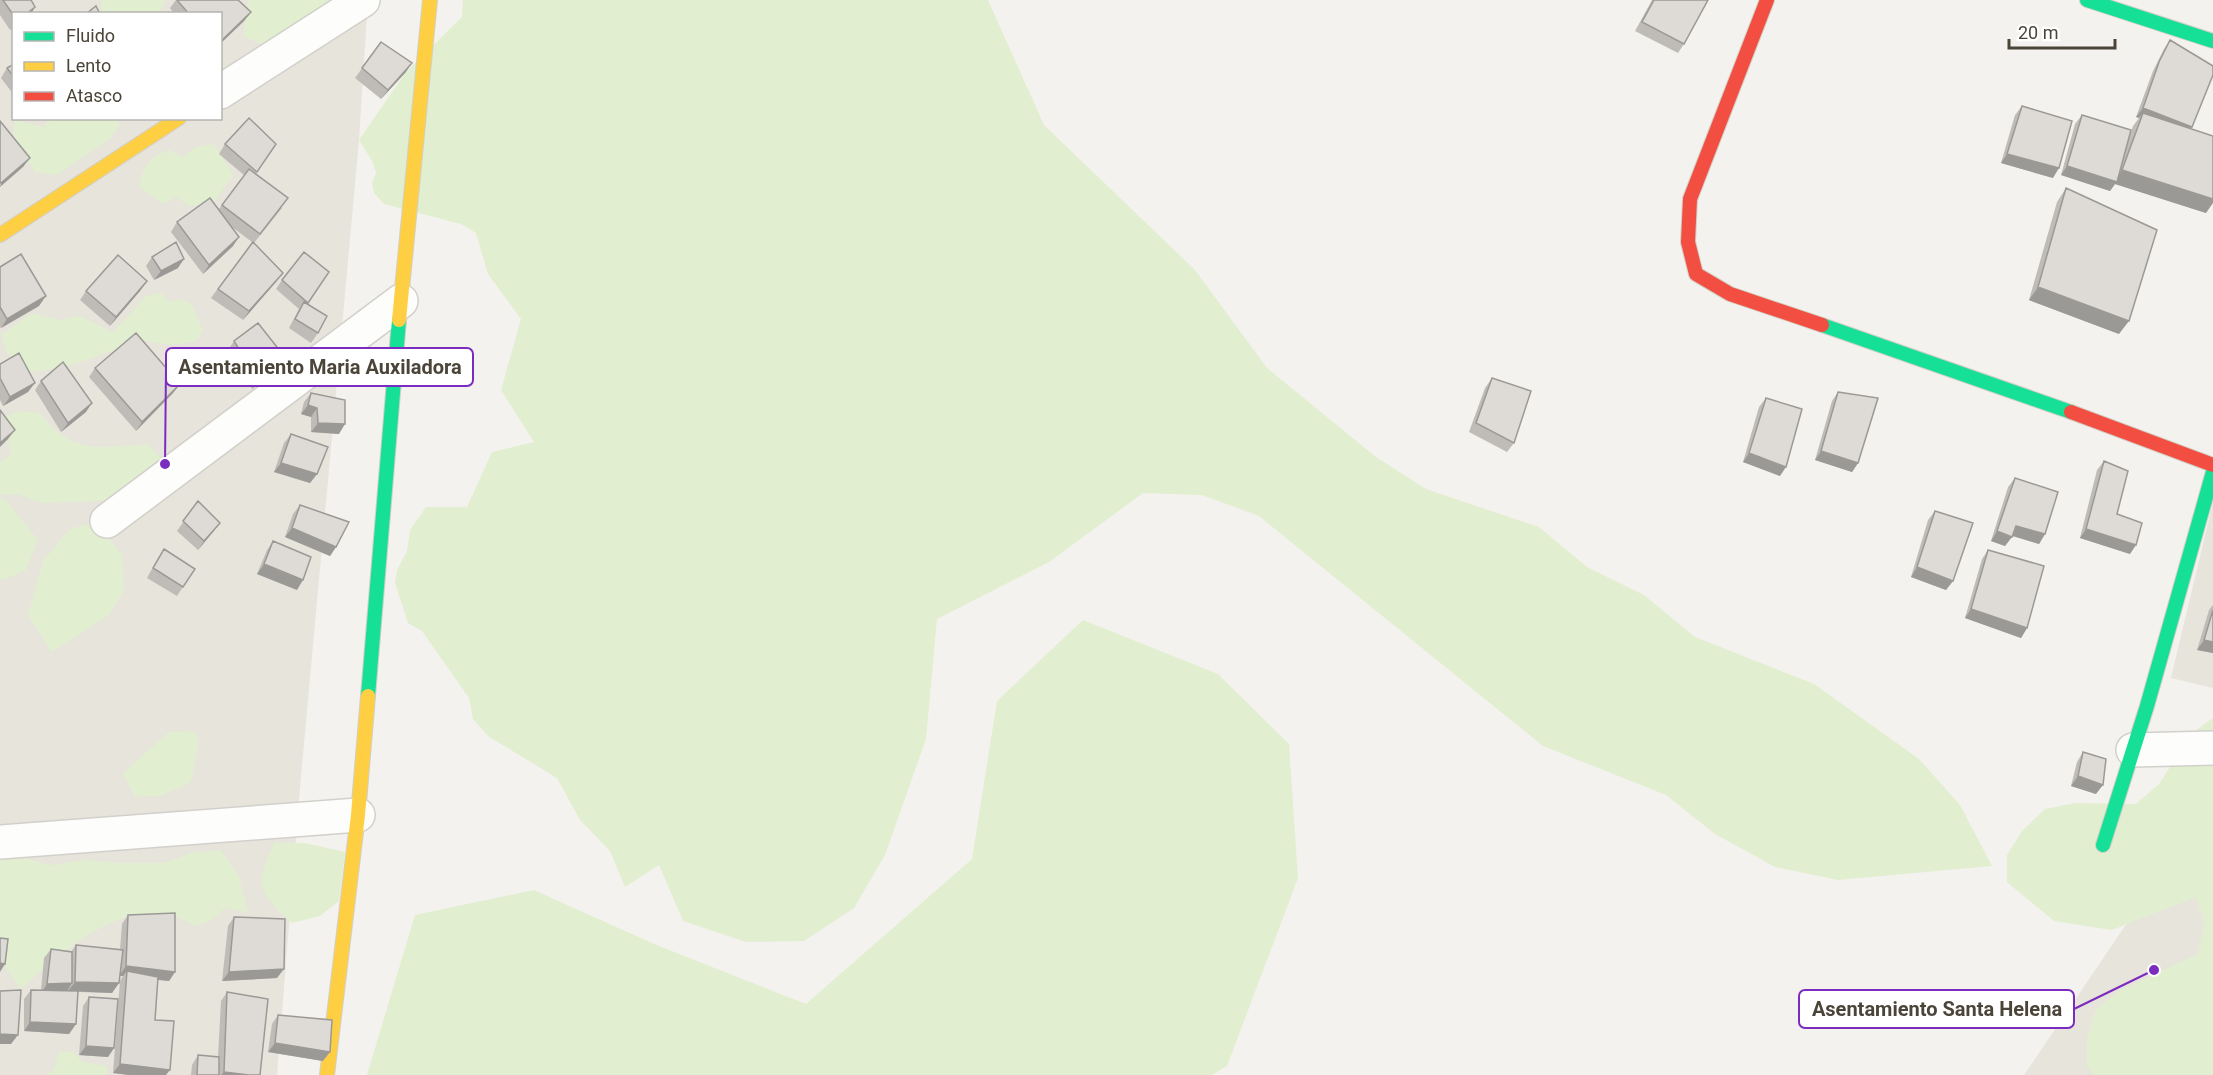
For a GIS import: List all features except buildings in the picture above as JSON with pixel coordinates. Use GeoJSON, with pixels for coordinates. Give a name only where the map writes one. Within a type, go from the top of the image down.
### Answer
{"type":"FeatureCollection","features":[{"type":"Feature","properties":{"kind":"street"},"geometry":{"type":"LineString","coordinates":[[222,91],[363,0]]}},
{"type":"Feature","properties":{"kind":"street"},"geometry":{"type":"LineString","coordinates":[[327,1075],[358,815],[401,301],[430,0]]}},
{"type":"Feature","properties":{"kind":"street"},"geometry":{"type":"LineString","coordinates":[[1767,0],[1690,199],[1688,242],[1696,274],[1730,294],[1971,375],[2213,465]]}},
{"type":"Feature","properties":{"kind":"street"},"geometry":{"type":"LineString","coordinates":[[2086,0],[2213,41]]}},
{"type":"Feature","properties":{"kind":"street"},"geometry":{"type":"LineString","coordinates":[[0,235],[177,120]]}},
{"type":"Feature","properties":{"kind":"street"},"geometry":{"type":"LineString","coordinates":[[107,521],[401,301]]}},
{"type":"Feature","properties":{"kind":"street"},"geometry":{"type":"LineString","coordinates":[[2103,845],[2133,750],[2213,472]]}},
{"type":"Feature","properties":{"kind":"street"},"geometry":{"type":"LineString","coordinates":[[2133,750],[2213,748]]}},
{"type":"Feature","properties":{"kind":"street"},"geometry":{"type":"LineString","coordinates":[[0,842],[358,815]]}},
{"type":"Feature","properties":{"kind":"shaded area"},"geometry":{"type":"Polygon","coordinates":[[[0,0],[368,0],[359,140],[300,788],[277,1075],[0,1075],[0,0]]]}},
{"type":"Feature","properties":{"kind":"shaded area"},"geometry":{"type":"Polygon","coordinates":[[[2213,502],[2213,688],[2171,678],[2213,502]]]}},
{"type":"Feature","properties":{"kind":"shaded area"},"geometry":{"type":"Polygon","coordinates":[[[2213,859],[2213,1075],[2024,1075],[2167,864],[2213,859]]]}},
{"type":"Feature","properties":{"kind":"green space"},"geometry":{"type":"Polygon","coordinates":[[[102,0],[165,0],[160,12],[101,12],[102,0]]]}},
{"type":"Feature","properties":{"kind":"green space"},"geometry":{"type":"Polygon","coordinates":[[[248,0],[347,0],[266,46],[243,36],[248,0]]]}},
{"type":"Feature","properties":{"kind":"green space"},"geometry":{"type":"Polygon","coordinates":[[[463,0],[988,0],[1044,125],[1195,270],[1267,368],[1376,457],[1426,489],[1539,527],[1587,567],[1644,595],[1695,637],[1814,684],[1919,759],[1960,805],[1992,866],[1838,880],[1775,867],[1715,834],[1666,795],[1543,746],[1259,516],[1202,495],[1143,493],[1049,562],[937,619],[926,739],[885,855],[854,908],[804,941],[746,942],[683,921],[659,865],[625,887],[610,851],[580,820],[557,778],[488,736],[473,719],[469,698],[422,631],[408,623],[395,583],[397,570],[407,551],[410,530],[426,507],[467,507],[492,452],[534,442],[501,390],[521,319],[488,274],[476,233],[461,224],[384,204],[374,193],[372,183],[376,173],[372,161],[359,140],[406,72],[462,17],[463,0]]]}},
{"type":"Feature","properties":{"kind":"green space"},"geometry":{"type":"Polygon","coordinates":[[[15,120],[43,127],[48,120],[118,120],[120,124],[111,138],[57,175],[35,172],[13,136],[15,120]]]}},
{"type":"Feature","properties":{"kind":"green space"},"geometry":{"type":"Polygon","coordinates":[[[214,144],[233,175],[213,204],[189,206],[176,197],[163,204],[139,187],[145,168],[156,156],[169,150],[182,157],[196,147],[214,144]]]}},
{"type":"Feature","properties":{"kind":"green space"},"geometry":{"type":"Polygon","coordinates":[[[161,293],[170,302],[179,299],[191,303],[203,330],[196,341],[168,344],[140,339],[99,356],[72,364],[28,372],[8,355],[1,335],[32,313],[59,320],[80,316],[113,333],[146,296],[161,293]]]}},
{"type":"Feature","properties":{"kind":"green space"},"geometry":{"type":"Polygon","coordinates":[[[18,411],[40,413],[63,436],[88,446],[116,447],[148,444],[167,465],[116,500],[42,503],[17,494],[0,495],[0,462],[11,454],[2,419],[18,411]]]}},
{"type":"Feature","properties":{"kind":"green space"},"geometry":{"type":"Polygon","coordinates":[[[0,499],[5,499],[38,540],[26,570],[4,580],[0,579],[0,499]]]}},
{"type":"Feature","properties":{"kind":"green space"},"geometry":{"type":"Polygon","coordinates":[[[95,522],[122,554],[124,590],[109,615],[52,652],[28,615],[43,561],[70,529],[95,522]]]}},
{"type":"Feature","properties":{"kind":"green space"},"geometry":{"type":"Polygon","coordinates":[[[1083,620],[1218,674],[1289,744],[1298,878],[1227,1066],[1212,1075],[367,1075],[415,915],[534,890],[654,944],[806,1004],[972,859],[997,701],[1083,620]]]}},
{"type":"Feature","properties":{"kind":"green space"},"geometry":{"type":"Polygon","coordinates":[[[2213,718],[2213,1075],[2094,1075],[2087,1065],[2087,1037],[2096,1009],[2119,991],[2198,954],[2204,923],[2196,897],[2112,930],[2054,921],[2007,882],[2007,855],[2022,831],[2045,809],[2075,803],[2136,804],[2159,784],[2192,733],[2213,718]]]}},
{"type":"Feature","properties":{"kind":"green space"},"geometry":{"type":"Polygon","coordinates":[[[193,731],[199,739],[191,782],[161,796],[135,797],[123,773],[169,732],[193,731]]]}},
{"type":"Feature","properties":{"kind":"green space"},"geometry":{"type":"Polygon","coordinates":[[[274,843],[305,843],[345,852],[339,901],[320,916],[292,923],[272,903],[263,888],[264,870],[274,843]]]}},
{"type":"Feature","properties":{"kind":"green space"},"geometry":{"type":"Polygon","coordinates":[[[221,850],[239,877],[248,912],[225,908],[212,920],[196,926],[166,914],[145,914],[125,918],[106,925],[69,948],[21,989],[0,959],[0,860],[24,858],[50,865],[85,860],[165,863],[191,853],[221,850]]]}},
{"type":"Feature","properties":{"kind":"green space"},"geometry":{"type":"Polygon","coordinates":[[[59,1052],[73,1052],[83,1062],[107,1066],[108,1075],[46,1075],[54,1070],[59,1052]]]}},
{"type":"Feature","properties":{"kind":"traffic: fast"},"geometry":{"type":"LineString","coordinates":[[2087,0],[2213,41]]}},
{"type":"Feature","properties":{"kind":"traffic: fast"},"geometry":{"type":"LineString","coordinates":[[368,696],[399,320]]}},
{"type":"Feature","properties":{"kind":"traffic: fast"},"geometry":{"type":"LineString","coordinates":[[1822,325],[2071,412]]}},
{"type":"Feature","properties":{"kind":"traffic: fast"},"geometry":{"type":"LineString","coordinates":[[2103,845],[2147,706],[2213,472]]}},
{"type":"Feature","properties":{"kind":"traffic: slow"},"geometry":{"type":"LineString","coordinates":[[399,320],[430,0]]}},
{"type":"Feature","properties":{"kind":"traffic: slow"},"geometry":{"type":"LineString","coordinates":[[0,235],[176,120]]}},
{"type":"Feature","properties":{"kind":"traffic: slow"},"geometry":{"type":"LineString","coordinates":[[327,1075],[358,815],[368,696]]}},
{"type":"Feature","properties":{"kind":"traffic: jam"},"geometry":{"type":"LineString","coordinates":[[1767,0],[1690,199],[1688,242],[1696,274],[1730,294],[1822,325]]}},
{"type":"Feature","properties":{"kind":"traffic: jam"},"geometry":{"type":"LineString","coordinates":[[2071,412],[2213,465]]}},
{"type":"Feature","properties":{"kind":"place","name":"Asentamiento Maria Auxiladora"},"geometry":{"type":"Point","coordinates":[165,464]}},
{"type":"Feature","properties":{"kind":"place","name":"Asentamiento Santa Helena"},"geometry":{"type":"Point","coordinates":[2154,970]}}]}
